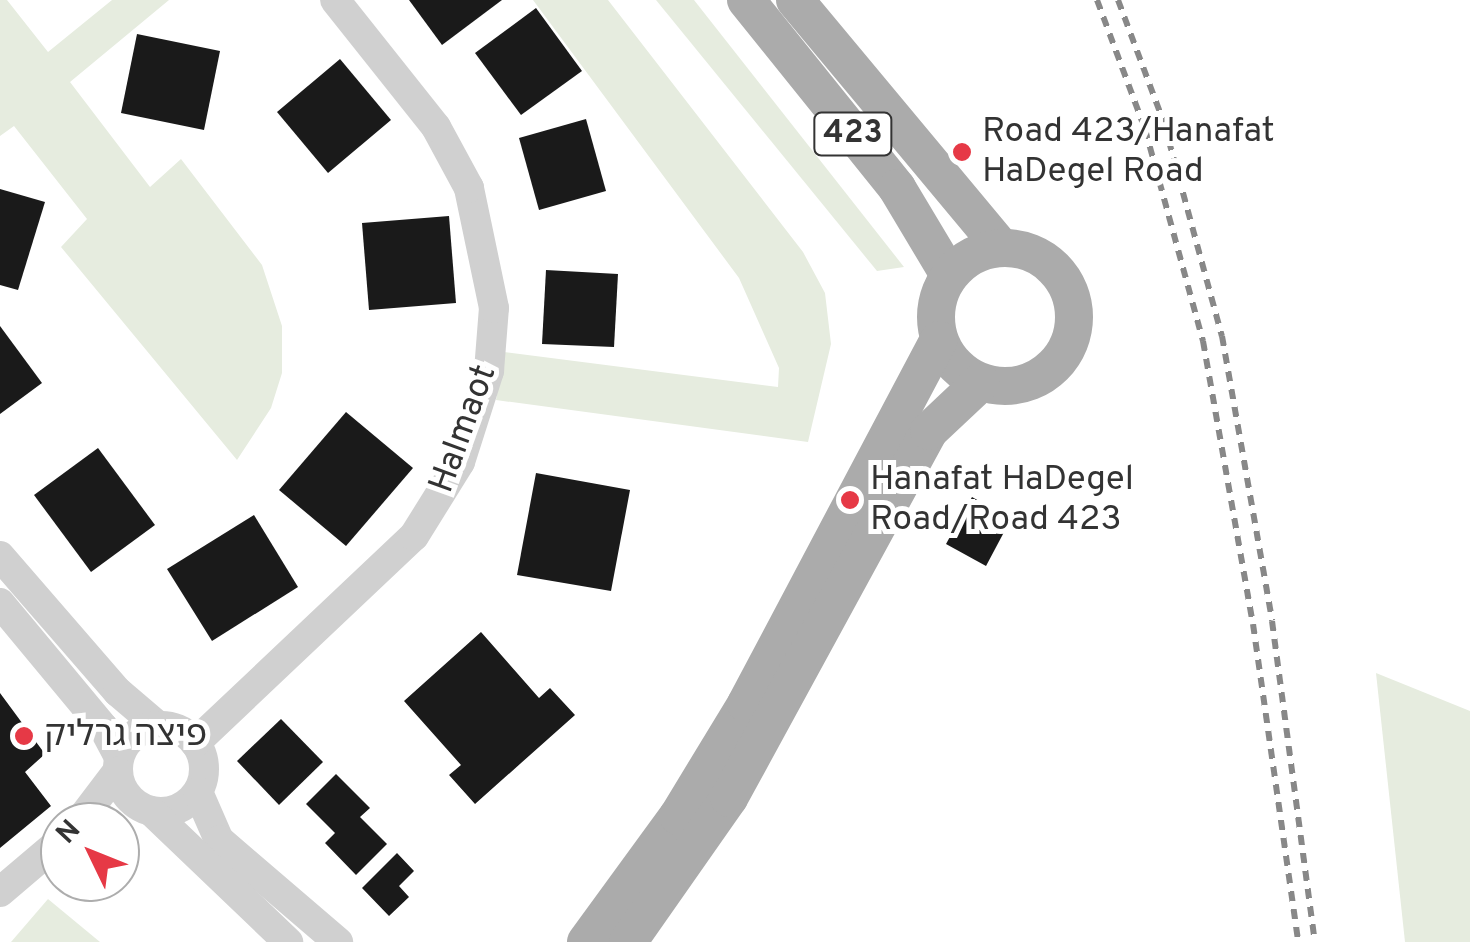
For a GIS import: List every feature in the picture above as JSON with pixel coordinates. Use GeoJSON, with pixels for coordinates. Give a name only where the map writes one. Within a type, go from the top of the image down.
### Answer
{"type":"FeatureCollection","features":[{"type":"Feature","properties":{"kind":"main road","name":"423"},"geometry":{"type":"LineString","coordinates":[[746,0],[897,188],[949,275]]}},
{"type":"Feature","properties":{"kind":"main road","name":"423"},"geometry":{"type":"LineString","coordinates":[[794,0],[1001,247]]}},
{"type":"Feature","properties":{"kind":"main road"},"geometry":{"type":"LineString","coordinates":[[586,942],[678,816],[746,704],[938,340],[936,306],[949,275],[971,256],[1001,247],[1028,251],[1054,267],[1070,291],[1072,334],[1060,358],[1039,377],[1012,386],[981,382],[962,372],[938,340]]}},
{"type":"Feature","properties":{"kind":"main road"},"geometry":{"type":"LineString","coordinates":[[628,942],[729,798],[929,432],[981,382]]}},
{"type":"Feature","properties":{"kind":"street","name":"HaImaot"},"geometry":{"type":"LineString","coordinates":[[195,742],[414,536],[460,462],[491,360],[488,265],[469,188],[436,126],[336,0]]}},
{"type":"Feature","properties":{"kind":"street"},"geometry":{"type":"LineString","coordinates":[[0,556],[118,692],[158,726],[195,742],[204,766],[198,792],[219,840],[338,942]]}},
{"type":"Feature","properties":{"kind":"street"},"geometry":{"type":"LineString","coordinates":[[0,602],[103,727],[124,792],[288,942]]}},
{"type":"Feature","properties":{"kind":"street"},"geometry":{"type":"LineString","coordinates":[[92,802],[134,736],[158,726]]}},
{"type":"Feature","properties":{"kind":"street"},"geometry":{"type":"LineString","coordinates":[[140,810],[177,809],[198,792]]}},
{"type":"Feature","properties":{"kind":"street"},"geometry":{"type":"LineString","coordinates":[[0,892],[40,858]]}},
{"type":"Feature","properties":{"kind":"shaded area"},"geometry":{"type":"Polygon","coordinates":[[[0,0],[7,0],[48,52],[112,0],[169,0],[70,82],[150,187],[181,159],[262,265],[282,326],[282,373],[271,408],[237,460],[61,247],[87,219],[14,126],[0,136],[0,0]]]}},
{"type":"Feature","properties":{"kind":"shaded area"},"geometry":{"type":"Polygon","coordinates":[[[533,0],[608,0],[803,252],[825,293],[831,344],[808,442],[496,400],[504,352],[778,387],[779,368],[739,278],[533,0]]]}},
{"type":"Feature","properties":{"kind":"shaded area"},"geometry":{"type":"Polygon","coordinates":[[[656,0],[694,0],[904,267],[877,271],[656,0]]]}},
{"type":"Feature","properties":{"kind":"shaded area"},"geometry":{"type":"Polygon","coordinates":[[[1376,673],[1470,711],[1470,942],[1405,942],[1376,673]]]}},
{"type":"Feature","properties":{"kind":"shaded area"},"geometry":{"type":"Polygon","coordinates":[[[45,902],[52,902],[100,942],[11,942],[45,902]]]}},
{"type":"Feature","properties":{"kind":"building"},"geometry":{"type":"Polygon","coordinates":[[[409,0],[502,0],[442,45],[409,0]]]}},
{"type":"Feature","properties":{"kind":"building"},"geometry":{"type":"Polygon","coordinates":[[[536,8],[582,71],[521,115],[475,53],[536,8]]]}},
{"type":"Feature","properties":{"kind":"building"},"geometry":{"type":"Polygon","coordinates":[[[137,34],[220,51],[204,130],[121,113],[137,34]]]}},
{"type":"Feature","properties":{"kind":"building"},"geometry":{"type":"Polygon","coordinates":[[[340,59],[391,120],[328,173],[277,112],[340,59]]]}},
{"type":"Feature","properties":{"kind":"building"},"geometry":{"type":"Polygon","coordinates":[[[586,119],[606,191],[539,210],[519,138],[586,119]]]}},
{"type":"Feature","properties":{"kind":"building"},"geometry":{"type":"Polygon","coordinates":[[[0,189],[45,202],[18,290],[0,285],[0,189]]]}},
{"type":"Feature","properties":{"kind":"building"},"geometry":{"type":"Polygon","coordinates":[[[449,216],[456,303],[369,310],[362,223],[449,216]]]}},
{"type":"Feature","properties":{"kind":"building"},"geometry":{"type":"Polygon","coordinates":[[[546,270],[618,274],[614,347],[542,344],[546,270]]]}},
{"type":"Feature","properties":{"kind":"building"},"geometry":{"type":"Polygon","coordinates":[[[0,326],[42,383],[0,414],[0,326]]]}},
{"type":"Feature","properties":{"kind":"building"},"geometry":{"type":"Polygon","coordinates":[[[346,412],[413,468],[346,546],[279,490],[346,412]]]}},
{"type":"Feature","properties":{"kind":"building"},"geometry":{"type":"Polygon","coordinates":[[[98,448],[155,525],[91,572],[34,495],[98,448]]]}},
{"type":"Feature","properties":{"kind":"building"},"geometry":{"type":"Polygon","coordinates":[[[536,473],[630,490],[611,591],[517,575],[536,473]]]}},
{"type":"Feature","properties":{"kind":"building"},"geometry":{"type":"Polygon","coordinates":[[[972,497],[1011,519],[986,566],[946,544],[972,497]]]}},
{"type":"Feature","properties":{"kind":"building"},"geometry":{"type":"Polygon","coordinates":[[[254,515],[298,587],[212,641],[167,569],[254,515]]]}},
{"type":"Feature","properties":{"kind":"building"},"geometry":{"type":"Polygon","coordinates":[[[481,632],[539,698],[550,688],[575,715],[475,804],[449,775],[461,765],[404,701],[481,632]]]}},
{"type":"Feature","properties":{"kind":"building"},"geometry":{"type":"Polygon","coordinates":[[[0,693],[45,754],[25,772],[48,802],[40,802],[40,815],[0,848],[0,693]]]}},
{"type":"Feature","properties":{"kind":"building"},"geometry":{"type":"Polygon","coordinates":[[[281,719],[323,762],[279,805],[237,761],[281,719]]]}},
{"type":"Feature","properties":{"kind":"building"},"geometry":{"type":"Polygon","coordinates":[[[336,774],[370,808],[360,817],[387,844],[356,875],[325,843],[335,833],[306,804],[336,774]]]}},
{"type":"Feature","properties":{"kind":"building"},"geometry":{"type":"Polygon","coordinates":[[[397,853],[414,871],[399,886],[409,897],[389,916],[362,888],[397,853]]]}},
{"type":"Feature","properties":{"kind":"railway"},"geometry":{"type":"LineString","coordinates":[[1097,0],[1145,129],[1203,341],[1253,624],[1298,942]]}},
{"type":"Feature","properties":{"kind":"railway"},"geometry":{"type":"LineString","coordinates":[[1118,0],[1164,123],[1222,336],[1272,621],[1315,942]]}},
{"type":"Feature","properties":{"kind":"place","name":"Road 423/Hanafat HaDegel Road"},"geometry":{"type":"Point","coordinates":[962,152]}},
{"type":"Feature","properties":{"kind":"place","name":"Hanafat HaDegel Road/Road 423"},"geometry":{"type":"Point","coordinates":[850,500]}},
{"type":"Feature","properties":{"kind":"place","name":"פיצה גרליק"},"geometry":{"type":"Point","coordinates":[24,736]}}]}
